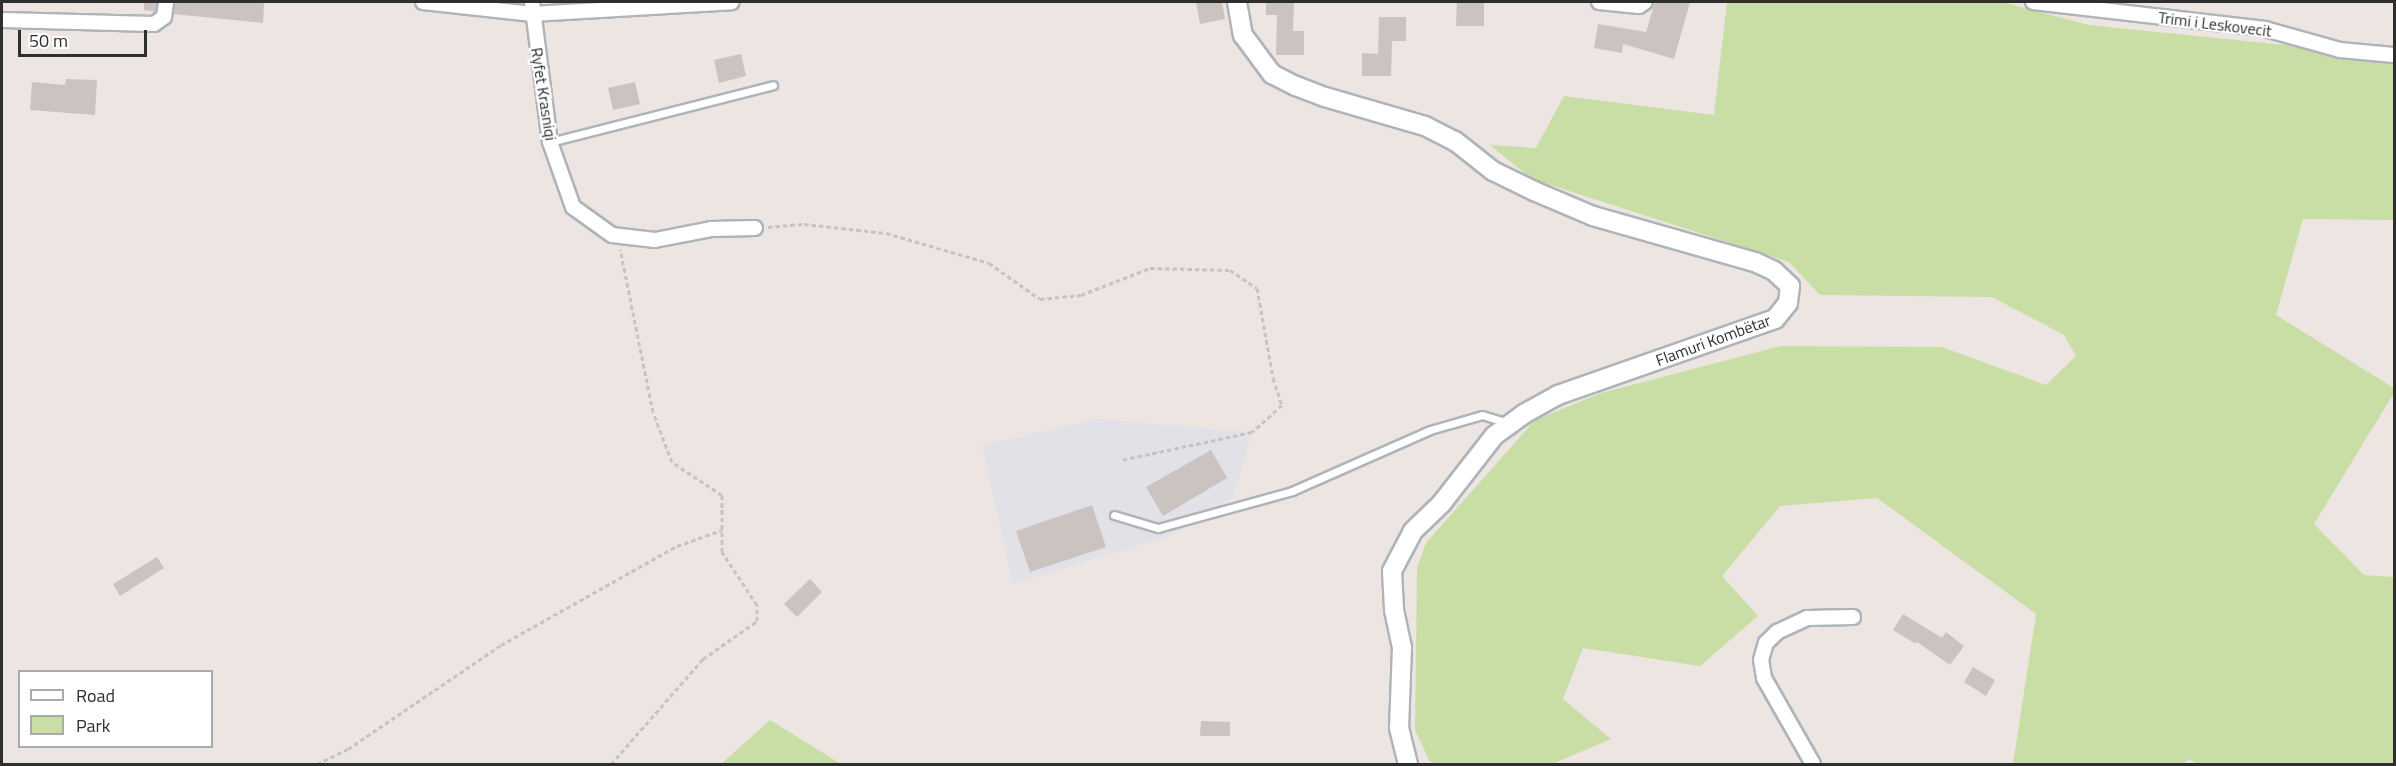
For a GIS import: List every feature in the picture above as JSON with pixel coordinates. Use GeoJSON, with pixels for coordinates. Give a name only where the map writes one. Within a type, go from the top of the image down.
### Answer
{"type":"FeatureCollection","features":[{"type":"Feature","properties":{"kind":"street"},"geometry":{"type":"LineString","coordinates":[[3,20],[153,24],[164,17],[166,2]]}},
{"type":"Feature","properties":{"kind":"street"},"geometry":{"type":"LineString","coordinates":[[423,2],[532,8],[732,2]]}},
{"type":"Feature","properties":{"kind":"street","name":"Flamuri Kombëtar"},"geometry":{"type":"LineString","coordinates":[[1237,2],[1243,35],[1272,74],[1325,97],[1425,126],[1455,141],[1493,171],[1593,216],[1755,262],[1774,271],[1790,286],[1788,303],[1775,319],[1558,395],[1510,423],[1494,436],[1441,504],[1413,531],[1392,571],[1394,610],[1402,647],[1399,728],[1408,765]]}},
{"type":"Feature","properties":{"kind":"street"},"geometry":{"type":"LineString","coordinates":[[1599,2],[1639,6],[1645,2]]}},
{"type":"Feature","properties":{"kind":"street","name":"Trimi i Leskovecit"},"geometry":{"type":"LineString","coordinates":[[2033,2],[2265,28],[2340,50],[2394,55]]}},
{"type":"Feature","properties":{"kind":"street","name":"Ryfet Krasniqi"},"geometry":{"type":"LineString","coordinates":[[532,8],[550,142],[573,207],[612,235],[617,236],[655,240],[711,230],[755,228]]}},
{"type":"Feature","properties":{"kind":"street"},"geometry":{"type":"LineString","coordinates":[[1813,765],[1764,678],[1761,660],[1766,643],[1777,632],[1807,618],[1853,617]]}},
{"type":"Feature","properties":{"kind":"lane"},"geometry":{"type":"LineString","coordinates":[[550,142],[772,85]]}},
{"type":"Feature","properties":{"kind":"lane"},"geometry":{"type":"LineString","coordinates":[[1114,515],[1158,528],[1292,490],[1430,430],[1482,415],[1510,423]]}},
{"type":"Feature","properties":{"kind":"path"},"geometry":{"type":"LineString","coordinates":[[755,228],[804,224],[886,233],[989,263],[1041,299],[1081,295],[1150,268],[1230,270],[1257,288],[1273,378],[1282,405],[1252,432],[1121,460]]}},
{"type":"Feature","properties":{"kind":"path"},"geometry":{"type":"LineString","coordinates":[[611,765],[703,659],[757,621],[757,605],[722,552],[722,495],[672,462],[653,412],[617,236]]}},
{"type":"Feature","properties":{"kind":"path"},"geometry":{"type":"LineString","coordinates":[[317,765],[348,749],[501,645],[677,546],[722,530]]}},
{"type":"Feature","properties":{"kind":"shaded area"},"geometry":{"type":"Polygon","coordinates":[[[1098,419],[1252,432],[1233,497],[1166,537],[1013,584],[982,445],[1098,419]]]}},
{"type":"Feature","properties":{"kind":"green space"},"geometry":{"type":"Polygon","coordinates":[[[1727,2],[2002,2],[2089,25],[2394,56],[2394,220],[2303,219],[2276,315],[2394,388],[2394,393],[2314,524],[2364,575],[2394,577],[2394,764],[2197,764],[2189,759],[2183,764],[2013,764],[2036,614],[1877,498],[1780,506],[1722,576],[1758,616],[1700,666],[1583,648],[1563,699],[1611,739],[1552,764],[1435,764],[1429,760],[1415,730],[1417,568],[1426,543],[1535,420],[1601,393],[1781,346],[1942,347],[2046,385],[2076,356],[2064,335],[1992,297],[1820,295],[1789,262],[1532,179],[1490,145],[1536,148],[1564,96],[1714,115],[1727,2]]]}},
{"type":"Feature","properties":{"kind":"green space"},"geometry":{"type":"Polygon","coordinates":[[[770,720],[841,764],[721,764],[770,720]]]}},
{"type":"Feature","properties":{"kind":"building"},"geometry":{"type":"Polygon","coordinates":[[[144,2],[157,2],[156,12],[144,10],[144,2]]]}},
{"type":"Feature","properties":{"kind":"building"},"geometry":{"type":"Polygon","coordinates":[[[175,2],[264,2],[263,23],[173,14],[175,2]]]}},
{"type":"Feature","properties":{"kind":"building"},"geometry":{"type":"Polygon","coordinates":[[[1196,2],[1222,2],[1225,19],[1200,24],[1196,2]]]}},
{"type":"Feature","properties":{"kind":"building"},"geometry":{"type":"Polygon","coordinates":[[[1266,2],[1294,2],[1293,31],[1304,31],[1304,55],[1276,55],[1277,15],[1266,15],[1266,2]]]}},
{"type":"Feature","properties":{"kind":"building"},"geometry":{"type":"Polygon","coordinates":[[[1457,2],[1484,2],[1484,26],[1456,26],[1457,2]]]}},
{"type":"Feature","properties":{"kind":"building"},"geometry":{"type":"Polygon","coordinates":[[[1655,2],[1690,2],[1674,59],[1623,44],[1622,53],[1594,48],[1598,24],[1646,32],[1655,2]]]}},
{"type":"Feature","properties":{"kind":"building"},"geometry":{"type":"Polygon","coordinates":[[[1379,17],[1406,17],[1406,41],[1392,41],[1391,76],[1362,76],[1362,53],[1378,54],[1379,17]]]}},
{"type":"Feature","properties":{"kind":"building"},"geometry":{"type":"Polygon","coordinates":[[[741,54],[746,76],[719,83],[714,60],[741,54]]]}},
{"type":"Feature","properties":{"kind":"building"},"geometry":{"type":"Polygon","coordinates":[[[66,79],[97,80],[95,115],[30,110],[32,82],[65,85],[66,79]]]}},
{"type":"Feature","properties":{"kind":"building"},"geometry":{"type":"Polygon","coordinates":[[[635,82],[640,104],[613,110],[608,88],[635,82]]]}},
{"type":"Feature","properties":{"kind":"building"},"geometry":{"type":"Polygon","coordinates":[[[1211,450],[1227,478],[1163,516],[1146,487],[1211,450]]]}},
{"type":"Feature","properties":{"kind":"building"},"geometry":{"type":"Polygon","coordinates":[[[1092,505],[1106,547],[1030,572],[1016,531],[1092,505]]]}},
{"type":"Feature","properties":{"kind":"building"},"geometry":{"type":"Polygon","coordinates":[[[157,557],[164,568],[120,596],[113,584],[157,557]]]}},
{"type":"Feature","properties":{"kind":"building"},"geometry":{"type":"Polygon","coordinates":[[[810,579],[822,592],[797,617],[784,604],[810,579]]]}},
{"type":"Feature","properties":{"kind":"building"},"geometry":{"type":"Polygon","coordinates":[[[1903,614],[1942,638],[1946,632],[1964,646],[1950,665],[1917,642],[1916,644],[1893,630],[1903,614]]]}},
{"type":"Feature","properties":{"kind":"building"},"geometry":{"type":"Polygon","coordinates":[[[1973,667],[1995,680],[1986,696],[1964,682],[1973,667]]]}},
{"type":"Feature","properties":{"kind":"building"},"geometry":{"type":"Polygon","coordinates":[[[1201,721],[1230,722],[1230,736],[1200,736],[1201,721]]]}}]}
